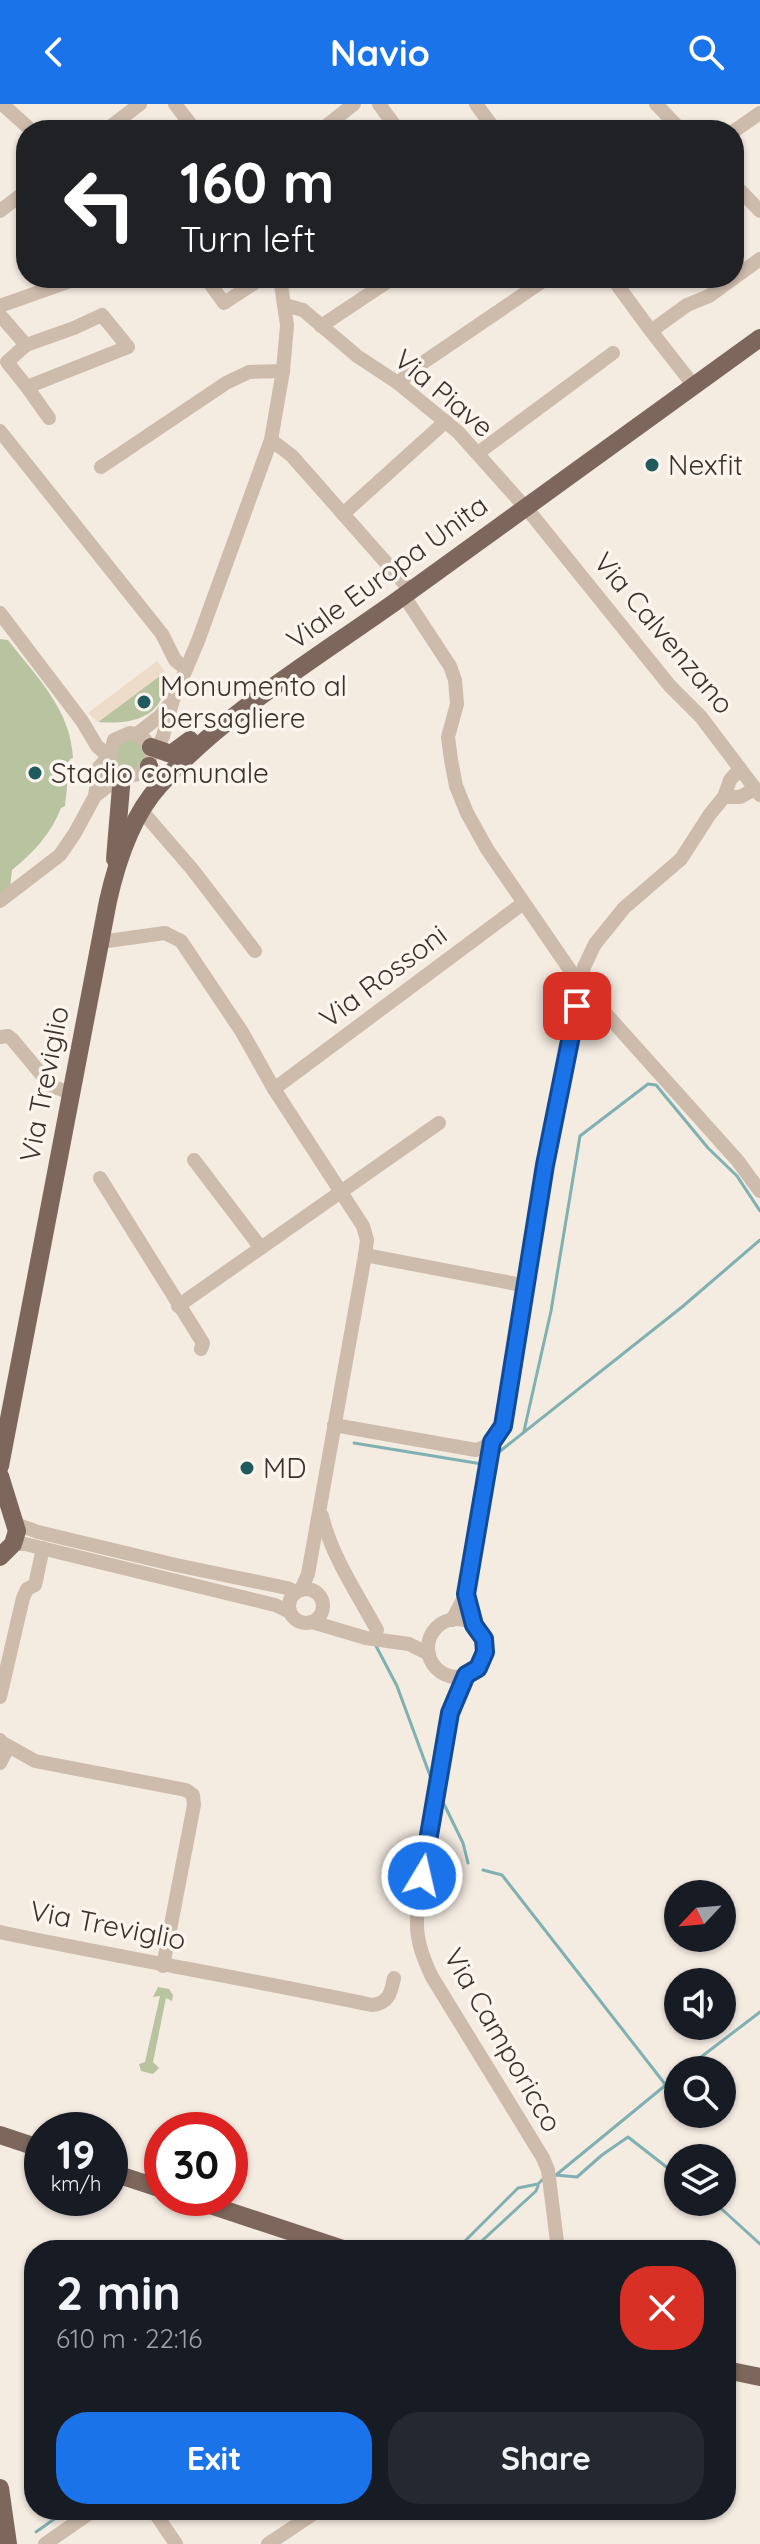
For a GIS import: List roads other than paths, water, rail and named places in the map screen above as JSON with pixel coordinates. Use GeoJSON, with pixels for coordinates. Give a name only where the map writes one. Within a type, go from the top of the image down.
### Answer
{"type":"FeatureCollection","features":[{"type":"Feature","properties":{"kind":"main road","name":"Viale Europa Unita"},"geometry":{"type":"LineString","coordinates":[[108,901],[115,870],[141,810],[186,756],[266,693],[760,338]]}},
{"type":"Feature","properties":{"kind":"main road"},"geometry":{"type":"LineString","coordinates":[[125,775],[133,781],[157,788],[152,749],[173,753],[246,699],[266,693]]}},
{"type":"Feature","properties":{"kind":"main road"},"geometry":{"type":"LineString","coordinates":[[115,870],[125,775]]}},
{"type":"Feature","properties":{"kind":"main road","name":"Via Treviglio"},"geometry":{"type":"LineString","coordinates":[[0,1466],[108,901]]}},
{"type":"Feature","properties":{"kind":"main road"},"geometry":{"type":"LineString","coordinates":[[0,1476],[10,1516],[4,1552]]}},
{"type":"Feature","properties":{"kind":"main road"},"geometry":{"type":"LineString","coordinates":[[0,2135],[24,2143]]}},
{"type":"Feature","properties":{"kind":"main road"},"geometry":{"type":"LineString","coordinates":[[243,2216],[316,2240]]}},
{"type":"Feature","properties":{"kind":"main road"},"geometry":{"type":"LineString","coordinates":[[736,2372],[760,2377]]}},
{"type":"Feature","properties":{"kind":"main road"},"geometry":{"type":"LineString","coordinates":[[0,2488],[8,2544]]}},
{"type":"Feature","properties":{"kind":"street"},"geometry":{"type":"LineString","coordinates":[[119,120],[140,104]]}},
{"type":"Feature","properties":{"kind":"street"},"geometry":{"type":"LineString","coordinates":[[175,104],[187,120]]}},
{"type":"Feature","properties":{"kind":"street"},"geometry":{"type":"LineString","coordinates":[[334,120],[354,104]]}},
{"type":"Feature","properties":{"kind":"street"},"geometry":{"type":"LineString","coordinates":[[656,104],[671,120]]}},
{"type":"Feature","properties":{"kind":"street"},"geometry":{"type":"LineString","coordinates":[[2,105],[19,120]]}},
{"type":"Feature","properties":{"kind":"street"},"geometry":{"type":"LineString","coordinates":[[744,194],[760,211]]}},
{"type":"Feature","properties":{"kind":"street"},"geometry":{"type":"LineString","coordinates":[[0,211],[16,199]]}},
{"type":"Feature","properties":{"kind":"street"},"geometry":{"type":"LineString","coordinates":[[0,306],[51,288]]}},
{"type":"Feature","properties":{"kind":"street"},"geometry":{"type":"LineString","coordinates":[[213,288],[224,303],[247,288]]}},
{"type":"Feature","properties":{"kind":"street"},"geometry":{"type":"LineString","coordinates":[[0,613],[84,723],[97,746],[109,757],[115,770],[125,775],[138,775],[173,700],[181,664],[271,440],[287,325],[282,288]]}},
{"type":"Feature","properties":{"kind":"street"},"geometry":{"type":"LineString","coordinates":[[321,326],[378,288]]}},
{"type":"Feature","properties":{"kind":"street"},"geometry":{"type":"LineString","coordinates":[[398,383],[533,288]]}},
{"type":"Feature","properties":{"kind":"street"},"geometry":{"type":"LineString","coordinates":[[619,288],[694,386]]}},
{"type":"Feature","properties":{"kind":"street"},"geometry":{"type":"LineString","coordinates":[[651,331],[687,305],[720,288]]}},
{"type":"Feature","properties":{"kind":"street","name":"Via Piave"},"geometry":{"type":"LineString","coordinates":[[285,305],[303,310],[357,356],[446,421],[525,507]]}},
{"type":"Feature","properties":{"kind":"street"},"geometry":{"type":"LineString","coordinates":[[0,315],[26,345]]}},
{"type":"Feature","properties":{"kind":"street"},"geometry":{"type":"LineString","coordinates":[[27,387],[128,347],[102,315],[26,345],[7,362],[49,418]]}},
{"type":"Feature","properties":{"kind":"street"},"geometry":{"type":"LineString","coordinates":[[478,453],[613,353]]}},
{"type":"Feature","properties":{"kind":"street"},"geometry":{"type":"LineString","coordinates":[[101,467],[226,383],[249,372],[283,371]]}},
{"type":"Feature","properties":{"kind":"street"},"geometry":{"type":"LineString","coordinates":[[343,514],[446,421]]}},
{"type":"Feature","properties":{"kind":"street"},"geometry":{"type":"LineString","coordinates":[[0,431],[162,634],[181,664]]}},
{"type":"Feature","properties":{"kind":"street"},"geometry":{"type":"LineString","coordinates":[[271,440],[292,456],[408,593],[450,666],[457,704],[448,737],[456,786],[467,813],[522,904],[581,986],[737,1160],[760,1191]]}},
{"type":"Feature","properties":{"kind":"street","name":"Via Calvenzano"},"geometry":{"type":"LineString","coordinates":[[525,507],[670,686],[701,717],[758,792]]}},
{"type":"Feature","properties":{"kind":"street"},"geometry":{"type":"LineString","coordinates":[[152,749],[160,716],[173,700]]}},
{"type":"Feature","properties":{"kind":"street"},"geometry":{"type":"LineString","coordinates":[[84,723],[152,749]]}},
{"type":"Feature","properties":{"kind":"street"},"geometry":{"type":"LineString","coordinates":[[0,901],[60,855],[95,796],[99,767],[109,757],[111,745],[121,735]]}},
{"type":"Feature","properties":{"kind":"street"},"geometry":{"type":"LineString","coordinates":[[452,1620],[466,1594],[492,1442],[503,1426],[545,1165],[584,967],[595,944],[624,908],[681,859],[740,769]]}},
{"type":"Feature","properties":{"kind":"street"},"geometry":{"type":"LineString","coordinates":[[95,796],[125,775]]}},
{"type":"Feature","properties":{"kind":"street"},"geometry":{"type":"LineString","coordinates":[[724,797],[758,792]]}},
{"type":"Feature","properties":{"kind":"street"},"geometry":{"type":"LineString","coordinates":[[141,810],[192,869],[255,951]]}},
{"type":"Feature","properties":{"kind":"street","name":"Via Rossoni"},"geometry":{"type":"LineString","coordinates":[[274,1089],[522,904]]}},
{"type":"Feature","properties":{"kind":"street"},"geometry":{"type":"LineString","coordinates":[[100,942],[165,933],[176,937],[242,1032],[274,1089],[363,1226],[367,1240],[308,1574],[304,1591],[289,1603],[290,1612]]}},
{"type":"Feature","properties":{"kind":"street"},"geometry":{"type":"LineString","coordinates":[[0,1037],[12,1039],[51,1086],[71,1093]]}},
{"type":"Feature","properties":{"kind":"street"},"geometry":{"type":"LineString","coordinates":[[178,1306],[439,1123]]}},
{"type":"Feature","properties":{"kind":"street"},"geometry":{"type":"LineString","coordinates":[[194,1160],[261,1248]]}},
{"type":"Feature","properties":{"kind":"street"},"geometry":{"type":"LineString","coordinates":[[100,1178],[203,1343],[201,1349]]}},
{"type":"Feature","properties":{"kind":"street"},"geometry":{"type":"LineString","coordinates":[[365,1255],[527,1286]]}},
{"type":"Feature","properties":{"kind":"street"},"geometry":{"type":"LineString","coordinates":[[334,1425],[476,1450],[492,1442]]}},
{"type":"Feature","properties":{"kind":"street"},"geometry":{"type":"LineString","coordinates":[[320,1507],[326,1534],[336,1557],[377,1630]]}},
{"type":"Feature","properties":{"kind":"street"},"geometry":{"type":"LineString","coordinates":[[10,1516],[38,1532],[304,1591],[321,1599],[317,1616]]}},
{"type":"Feature","properties":{"kind":"street"},"geometry":{"type":"LineString","coordinates":[[4,1552],[43,1548],[275,1605],[290,1612],[300,1622],[317,1616]]}},
{"type":"Feature","properties":{"kind":"street"},"geometry":{"type":"LineString","coordinates":[[0,1697],[23,1598],[27,1589],[35,1585],[43,1548]]}},
{"type":"Feature","properties":{"kind":"street"},"geometry":{"type":"LineString","coordinates":[[173,1580],[176,1565]]}},
{"type":"Feature","properties":{"kind":"street"},"geometry":{"type":"LineString","coordinates":[[466,1594],[474,1625],[483,1636],[485,1652],[478,1668],[466,1675],[446,1675],[435,1666],[429,1654],[430,1638],[438,1627],[452,1620],[463,1620],[474,1625]]}},
{"type":"Feature","properties":{"kind":"street"},"geometry":{"type":"LineString","coordinates":[[317,1616],[344,1633],[409,1644],[429,1654]]}},
{"type":"Feature","properties":{"kind":"street"},"geometry":{"type":"LineString","coordinates":[[409,1644],[430,1638]]}},
{"type":"Feature","properties":{"kind":"street","name":"Via Camporicco"},"geometry":{"type":"LineString","coordinates":[[446,1675],[450,1713]]}},
{"type":"Feature","properties":{"kind":"street","name":"Via Camporicco"},"geometry":{"type":"LineString","coordinates":[[466,1675],[450,1713],[424,1856],[417,1922],[422,1957],[543,2158],[548,2170],[557,2240]]}},
{"type":"Feature","properties":{"kind":"street"},"geometry":{"type":"LineString","coordinates":[[1,1741],[35,1761],[186,1790],[193,1795],[194,1805],[163,1966]]}},
{"type":"Feature","properties":{"kind":"street"},"geometry":{"type":"LineString","coordinates":[[0,1763],[6,1751],[1,1741]]}},
{"type":"Feature","properties":{"kind":"street"},"geometry":{"type":"LineString","coordinates":[[0,1763],[24,1755]]}},
{"type":"Feature","properties":{"kind":"street","name":"Via Treviglio"},"geometry":{"type":"LineString","coordinates":[[0,1932],[372,2005],[388,1999],[394,1978]]}},
{"type":"Feature","properties":{"kind":"street"},"geometry":{"type":"LineString","coordinates":[[45,2544],[80,2520]]}},
{"type":"Feature","properties":{"kind":"street"},"geometry":{"type":"LineString","coordinates":[[160,2520],[176,2544]]}},
{"type":"Feature","properties":{"kind":"street"},"geometry":{"type":"LineString","coordinates":[[268,2544],[304,2520]]}},
{"type":"Feature","properties":{"kind":"waterway"},"geometry":{"type":"LineString","coordinates":[[524,1431],[551,1311],[580,1136],[648,1084],[656,1085],[708,1148],[737,1176],[760,1211]]}},
{"type":"Feature","properties":{"kind":"waterway"},"geometry":{"type":"LineString","coordinates":[[499,1452],[682,1307],[760,1240]]}},
{"type":"Feature","properties":{"kind":"waterway"},"geometry":{"type":"LineString","coordinates":[[354,1443],[482,1464]]}},
{"type":"Feature","properties":{"kind":"waterway"},"geometry":{"type":"LineString","coordinates":[[375,1644],[397,1686],[432,1781]]}},
{"type":"Feature","properties":{"kind":"waterway"},"geometry":{"type":"LineString","coordinates":[[442,1800],[463,1843],[468,1863]]}},
{"type":"Feature","properties":{"kind":"waterway"},"geometry":{"type":"LineString","coordinates":[[483,1870],[502,1875],[664,2083]]}},
{"type":"Feature","properties":{"kind":"waterway"},"geometry":{"type":"LineString","coordinates":[[702,2056],[760,2012]]}},
{"type":"Feature","properties":{"kind":"waterway"},"geometry":{"type":"LineString","coordinates":[[556,2175],[664,2086]]}},
{"type":"Feature","properties":{"kind":"waterway"},"geometry":{"type":"LineString","coordinates":[[556,2175],[577,2177],[628,2137],[664,2165]]}},
{"type":"Feature","properties":{"kind":"waterway"},"geometry":{"type":"LineString","coordinates":[[466,2240],[518,2188],[538,2184],[544,2178]]}},
{"type":"Feature","properties":{"kind":"waterway"},"geometry":{"type":"LineString","coordinates":[[483,2240],[538,2186]]}},
{"type":"Feature","properties":{"kind":"waterway"},"geometry":{"type":"LineString","coordinates":[[729,2216],[760,2244]]}},
{"type":"Feature","properties":{"kind":"waterway"},"geometry":{"type":"LineString","coordinates":[[36,2532],[53,2520]]}},
{"type":"Feature","properties":{"kind":"place","name":"Nexfit"},"geometry":{"type":"Point","coordinates":[652,465]}},
{"type":"Feature","properties":{"kind":"place","name":"Monumento al bersagliere"},"geometry":{"type":"Point","coordinates":[144,702]}},
{"type":"Feature","properties":{"kind":"place","name":"Stadio comunale"},"geometry":{"type":"Point","coordinates":[35,773]}},
{"type":"Feature","properties":{"kind":"place","name":"MD"},"geometry":{"type":"Point","coordinates":[247,1468]}}]}
